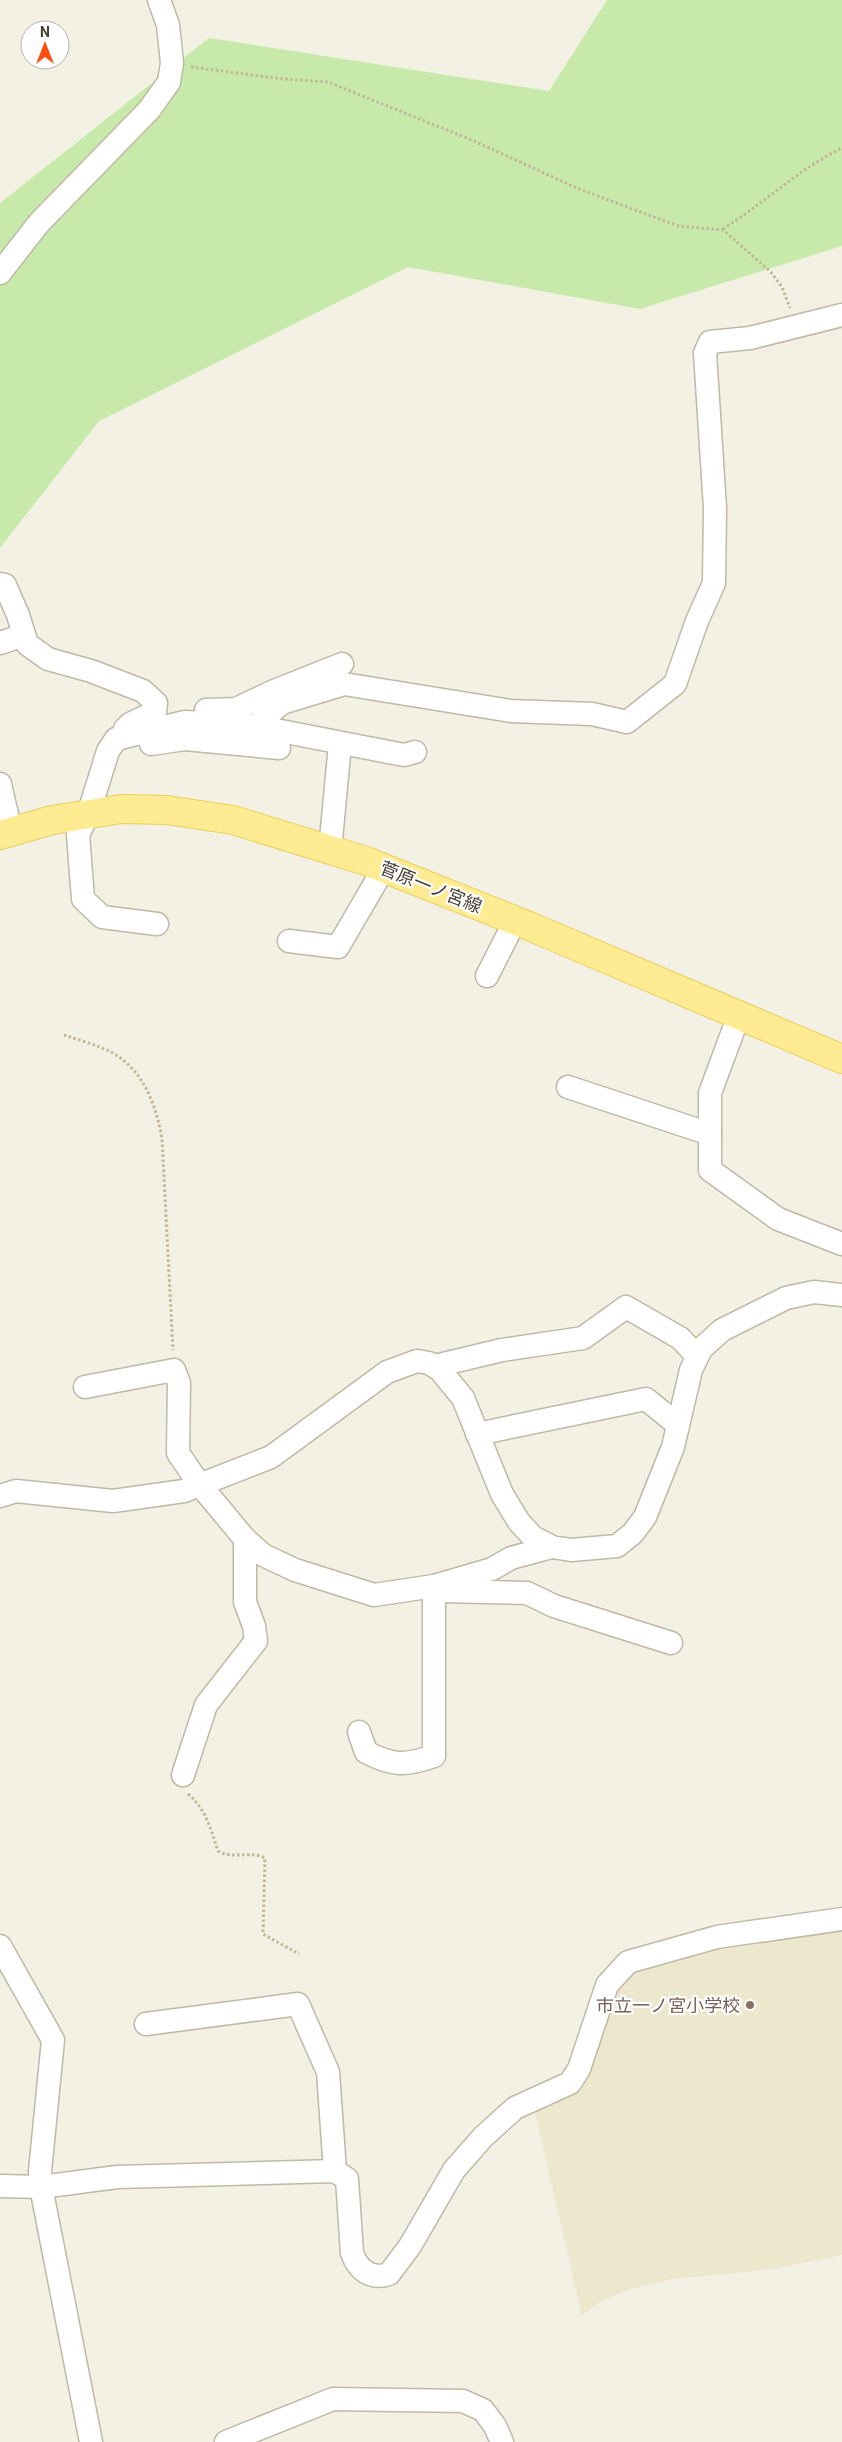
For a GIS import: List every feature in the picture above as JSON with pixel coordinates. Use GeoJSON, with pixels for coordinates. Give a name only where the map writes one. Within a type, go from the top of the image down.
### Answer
{"type":"FeatureCollection","features":[{"type":"Feature","properties":{"kind":"main road","name":"菅原一ノ宮線"},"geometry":{"type":"LineString","coordinates":[[6,834],[52,820],[89,812],[121,809],[167,810],[234,820],[384,868],[515,921],[842,1059]]}},
{"type":"Feature","properties":{"kind":"street"},"geometry":{"type":"LineString","coordinates":[[0,273],[39,223],[149,110],[169,82],[172,63],[168,24],[158,0]]}},
{"type":"Feature","properties":{"kind":"street"},"geometry":{"type":"LineString","coordinates":[[255,726],[282,703],[344,684],[511,711],[592,714],[627,722],[675,684],[697,620],[714,583],[715,508],[705,353],[710,342],[750,338],[842,315]]}},
{"type":"Feature","properties":{"kind":"street"},"geometry":{"type":"LineString","coordinates":[[0,584],[5,585],[18,615],[26,644],[48,659],[91,671],[143,691],[156,703],[156,712]]}},
{"type":"Feature","properties":{"kind":"street"},"geometry":{"type":"LineString","coordinates":[[0,643],[24,635]]}},
{"type":"Feature","properties":{"kind":"street"},"geometry":{"type":"LineString","coordinates":[[157,924],[102,916],[83,899],[78,835],[89,812],[112,745],[130,724],[156,712],[236,709],[274,691],[342,664]]}},
{"type":"Feature","properties":{"kind":"street"},"geometry":{"type":"LineString","coordinates":[[112,745],[185,722],[255,726],[404,755],[415,752]]}},
{"type":"Feature","properties":{"kind":"street"},"geometry":{"type":"LineString","coordinates":[[112,745],[185,739],[279,748]]}},
{"type":"Feature","properties":{"kind":"street"},"geometry":{"type":"LineString","coordinates":[[330,850],[339,754]]}},
{"type":"Feature","properties":{"kind":"street"},"geometry":{"type":"LineString","coordinates":[[0,784],[6,834]]}},
{"type":"Feature","properties":{"kind":"street"},"geometry":{"type":"LineString","coordinates":[[289,941],[338,947],[384,868]]}},
{"type":"Feature","properties":{"kind":"street"},"geometry":{"type":"LineString","coordinates":[[487,976],[515,921]]}},
{"type":"Feature","properties":{"kind":"street"},"geometry":{"type":"LineString","coordinates":[[739,1015],[710,1093],[710,1170],[778,1219],[842,1244]]}},
{"type":"Feature","properties":{"kind":"street"},"geometry":{"type":"LineString","coordinates":[[568,1087],[710,1134]]}},
{"type":"Feature","properties":{"kind":"street"},"geometry":{"type":"LineString","coordinates":[[434,1589],[486,1571],[511,1558],[552,1547],[588,1550],[617,1546],[634,1533],[646,1517],[673,1447],[691,1370],[700,1349],[722,1330],[786,1298],[814,1292],[842,1295]]}},
{"type":"Feature","properties":{"kind":"street"},"geometry":{"type":"LineString","coordinates":[[435,1366],[502,1350],[583,1338],[626,1307],[680,1338],[697,1356]]}},
{"type":"Feature","properties":{"kind":"street"},"geometry":{"type":"LineString","coordinates":[[0,1496],[16,1491],[113,1501],[184,1491],[271,1457],[387,1372],[417,1361],[435,1366],[440,1370],[462,1398],[502,1494],[519,1522],[533,1537],[552,1547]]}},
{"type":"Feature","properties":{"kind":"street"},"geometry":{"type":"LineString","coordinates":[[85,1387],[174,1370],[179,1383],[178,1453],[200,1485],[245,1539],[263,1555],[295,1570],[374,1595],[434,1589],[527,1593]]}},
{"type":"Feature","properties":{"kind":"street"},"geometry":{"type":"LineString","coordinates":[[477,1434],[646,1399],[678,1425]]}},
{"type":"Feature","properties":{"kind":"street"},"geometry":{"type":"LineString","coordinates":[[183,1775],[206,1705],[256,1641],[254,1626],[245,1602],[245,1539]]}},
{"type":"Feature","properties":{"kind":"street"},"geometry":{"type":"LineString","coordinates":[[486,1571],[554,1606],[671,1643]]}},
{"type":"Feature","properties":{"kind":"street"},"geometry":{"type":"LineString","coordinates":[[359,1732],[366,1752],[386,1763],[415,1762],[434,1756],[434,1589]]}},
{"type":"Feature","properties":{"kind":"street"},"geometry":{"type":"LineString","coordinates":[[0,2186],[41,2187],[117,2177],[336,2171],[347,2179],[352,2253],[355,2262],[363,2271],[370,2275],[389,2274],[410,2246],[454,2170],[483,2138],[515,2108],[570,2083],[579,2068],[607,1985],[628,1962],[717,1937],[842,1919]]}},
{"type":"Feature","properties":{"kind":"street"},"geometry":{"type":"LineString","coordinates":[[0,1946],[53,2040],[40,2171],[41,2187],[91,2442]]}},
{"type":"Feature","properties":{"kind":"street"},"geometry":{"type":"LineString","coordinates":[[146,2024],[298,2004],[328,2072],[336,2171]]}},
{"type":"Feature","properties":{"kind":"street"},"geometry":{"type":"LineString","coordinates":[[226,2442],[333,2399],[462,2401],[483,2410],[495,2426],[502,2442]]}},
{"type":"Feature","properties":{"kind":"path"},"geometry":{"type":"LineString","coordinates":[[172,63],[215,71],[328,82],[474,141],[579,188],[651,216],[679,226],[723,230],[770,271],[782,287],[797,327]]}},
{"type":"Feature","properties":{"kind":"path"},"geometry":{"type":"LineString","coordinates":[[723,230],[815,161],[842,148]]}},
{"type":"Feature","properties":{"kind":"path"},"geometry":{"type":"LineString","coordinates":[[64,1035],[111,1052],[132,1069],[149,1091],[158,1113],[162,1139],[174,1370]]}},
{"type":"Feature","properties":{"kind":"path"},"geometry":{"type":"LineString","coordinates":[[183,1775],[180,1783],[184,1790],[197,1801],[208,1820],[218,1851],[228,1856],[256,1854],[264,1858],[263,1934],[300,1954]]}},
{"type":"Feature","properties":{"kind":"shaded area"},"geometry":{"type":"Polygon","coordinates":[[[842,1929],[842,2255],[773,2269],[672,2279],[631,2289],[599,2302],[582,2316],[534,2108],[583,2086],[616,1988],[637,1969],[720,1943],[842,1929]]]}},
{"type":"Feature","properties":{"kind":"green space"},"geometry":{"type":"Polygon","coordinates":[[[607,0],[842,0],[842,246],[640,309],[408,267],[99,421],[0,548],[0,203],[209,38],[549,91],[607,0]]]}},
{"type":"Feature","properties":{"kind":"place","name":"市立一ノ宮小学校"},"geometry":{"type":"Point","coordinates":[750,2005]}}]}
